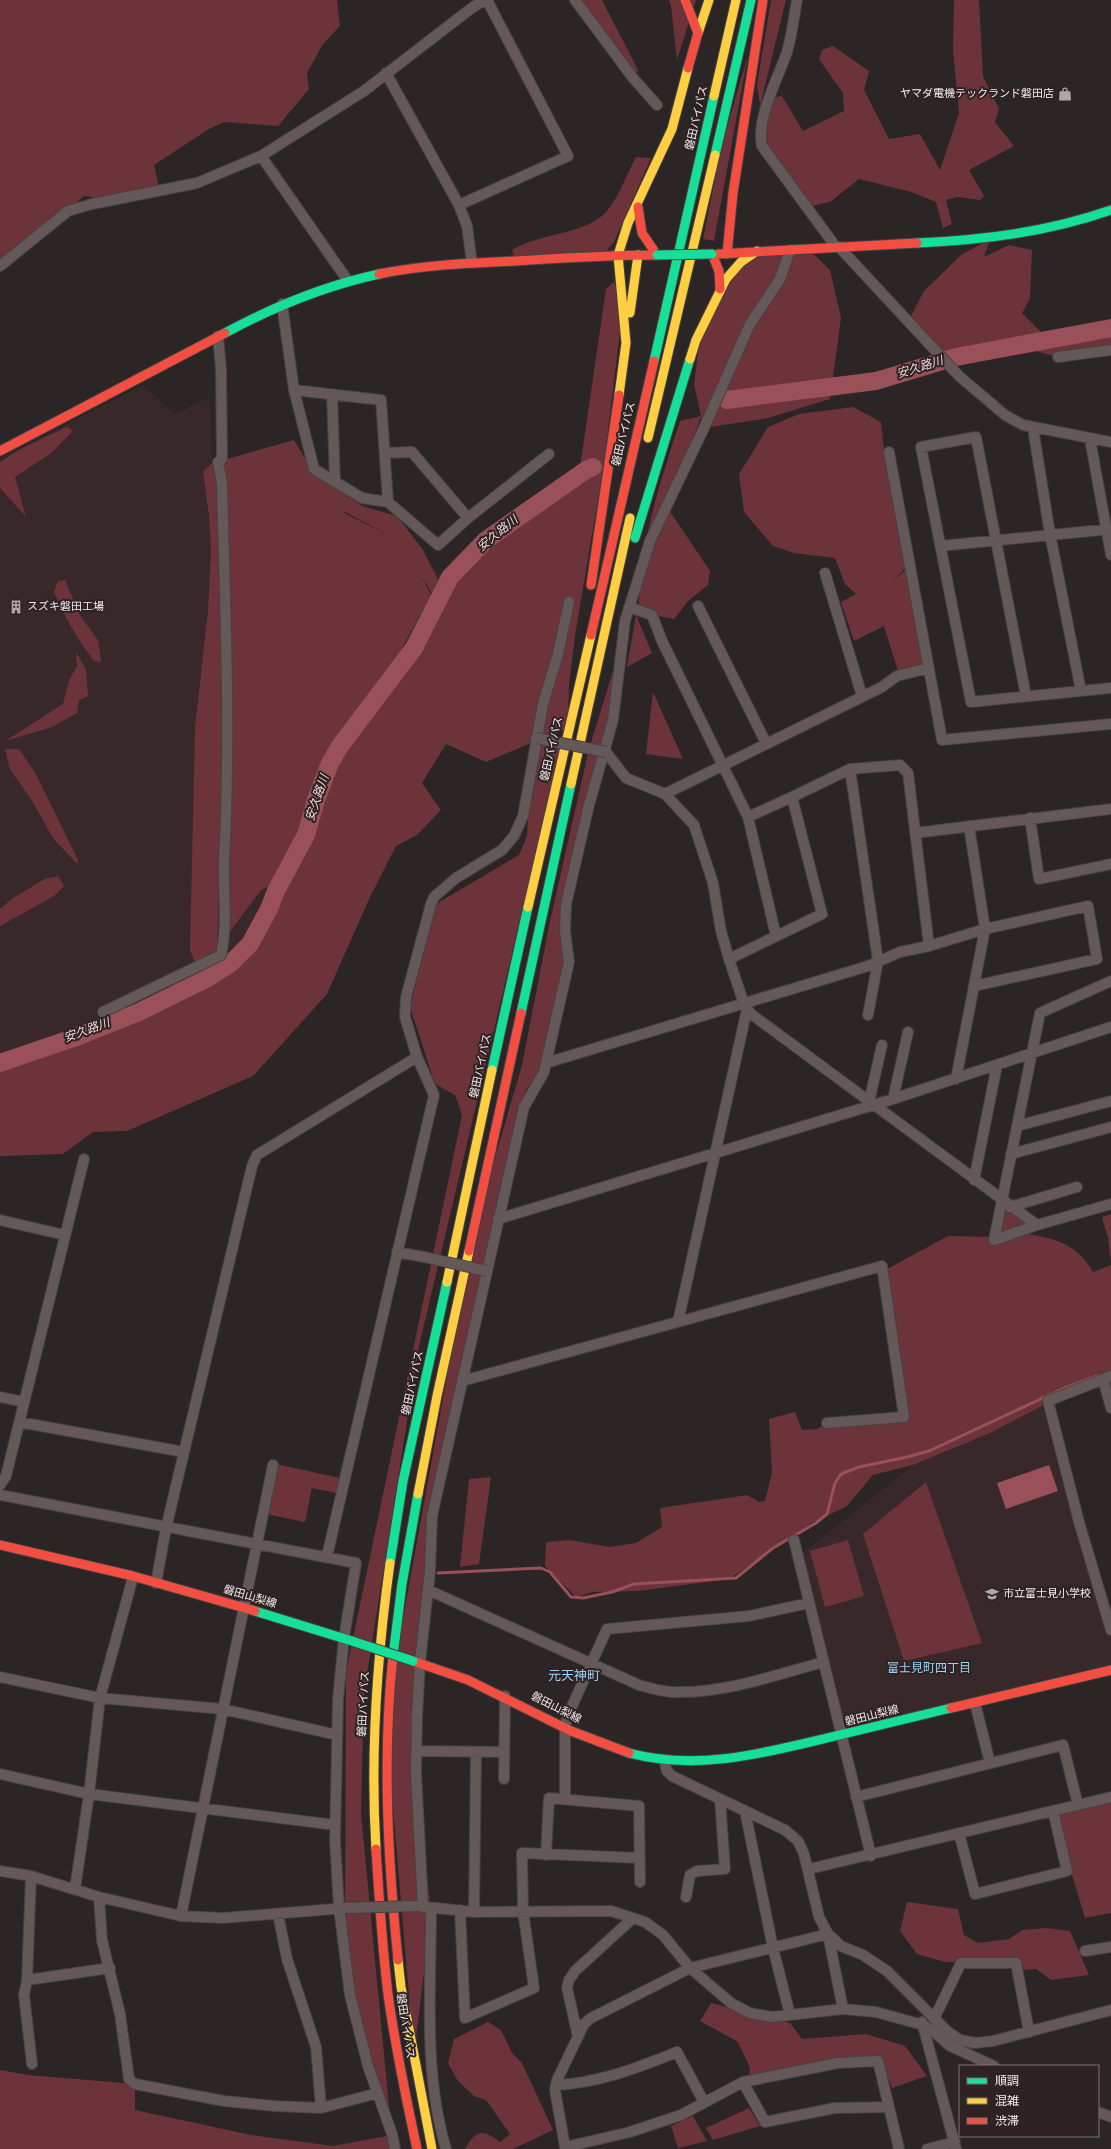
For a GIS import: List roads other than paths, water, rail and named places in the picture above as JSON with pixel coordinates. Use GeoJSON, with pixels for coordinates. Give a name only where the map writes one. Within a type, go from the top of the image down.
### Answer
{"type":"FeatureCollection","features":[{"type":"Feature","properties":{"kind":"main road"},"geometry":{"type":"LineString","coordinates":[[685,0],[698,33]]}},
{"type":"Feature","properties":{"kind":"main road"},"geometry":{"type":"LineString","coordinates":[[626,343],[618,255],[628,223],[672,130],[698,33],[709,0]]}},
{"type":"Feature","properties":{"kind":"main road","name":"磐田バイパス"},"geometry":{"type":"LineString","coordinates":[[417,2149],[402,2084],[384,1975],[377,1891],[373,1785],[376,1696],[384,1603],[395,1523],[471,1175],[514,964],[736,0]]}},
{"type":"Feature","properties":{"kind":"main road"},"geometry":{"type":"LineString","coordinates":[[645,448],[655,412],[751,0]]}},
{"type":"Feature","properties":{"kind":"main road"},"geometry":{"type":"LineString","coordinates":[[727,254],[733,193],[763,0]]}},
{"type":"Feature","properties":{"kind":"main road"},"geometry":{"type":"LineString","coordinates":[[638,203],[638,226],[644,240],[657,255]]}},
{"type":"Feature","properties":{"kind":"main road"},"geometry":{"type":"LineString","coordinates":[[0,451],[268,310],[318,290],[348,281],[404,269],[472,263],[618,255],[727,254],[757,251],[990,239],[1038,232],[1082,221],[1111,210]]}},
{"type":"Feature","properties":{"kind":"main road"},"geometry":{"type":"LineString","coordinates":[[591,697],[644,503],[696,340],[726,279],[741,262],[757,251]]}},
{"type":"Feature","properties":{"kind":"main road"},"geometry":{"type":"LineString","coordinates":[[712,254],[719,271],[720,289]]}},
{"type":"Feature","properties":{"kind":"main road"},"geometry":{"type":"LineString","coordinates":[[577,695],[589,598],[609,473],[638,255]]}},
{"type":"Feature","properties":{"kind":"main road","name":"磐田バイパス"},"geometry":{"type":"LineString","coordinates":[[432,2149],[399,1974],[388,1788],[390,1697],[400,1605],[412,1524],[437,1396],[530,965],[632,508]]}},
{"type":"Feature","properties":{"kind":"main road","name":"磐田山梨線"},"geometry":{"type":"LineString","coordinates":[[0,1545],[44,1553],[243,1607],[416,1661],[505,1696],[565,1727],[626,1752],[664,1760],[705,1762],[752,1756],[1111,1670]]}},
{"type":"Feature","properties":{"kind":"main road"},"geometry":{"type":"LineString","coordinates":[[419,2083],[436,2149]]}},
{"type":"Feature","properties":{"kind":"main road"},"geometry":{"type":"LineString","coordinates":[[402,2084],[408,2149]]}},
{"type":"Feature","properties":{"kind":"street"},"geometry":{"type":"LineString","coordinates":[[0,266],[68,212],[92,204],[197,183],[261,156],[364,90],[473,7],[486,0],[568,156],[459,205]]}},
{"type":"Feature","properties":{"kind":"street"},"geometry":{"type":"LineString","coordinates":[[575,0],[633,78],[657,106]]}},
{"type":"Feature","properties":{"kind":"street"},"geometry":{"type":"LineString","coordinates":[[797,0],[788,51],[769,98],[760,138],[762,146],[837,247],[959,376],[1005,415],[1023,425],[1111,442]]}},
{"type":"Feature","properties":{"kind":"street"},"geometry":{"type":"LineString","coordinates":[[386,73],[459,205],[467,226],[472,263]]}},
{"type":"Feature","properties":{"kind":"street"},"geometry":{"type":"LineString","coordinates":[[261,156],[348,281]]}},
{"type":"Feature","properties":{"kind":"street"},"geometry":{"type":"LineString","coordinates":[[446,2149],[441,2131],[436,2100],[429,2031],[417,1752],[416,1661],[428,1590],[432,1516],[524,1107],[544,1072],[569,962],[565,931],[566,904],[589,805],[606,752],[613,720],[625,621],[650,541],[704,428],[750,324],[780,279],[790,250]]}},
{"type":"Feature","properties":{"kind":"street"},"geometry":{"type":"LineString","coordinates":[[282,304],[294,390],[314,469],[362,498],[388,502],[438,545],[468,518],[549,454]]}},
{"type":"Feature","properties":{"kind":"street"},"geometry":{"type":"LineString","coordinates":[[103,1012],[221,955],[225,938],[224,863],[228,715],[222,483],[218,462],[222,459],[221,369],[218,336]]}},
{"type":"Feature","properties":{"kind":"street"},"geometry":{"type":"LineString","coordinates":[[1058,357],[1111,350]]}},
{"type":"Feature","properties":{"kind":"street"},"geometry":{"type":"LineString","coordinates":[[294,390],[381,400],[388,502]]}},
{"type":"Feature","properties":{"kind":"street"},"geometry":{"type":"LineString","coordinates":[[332,394],[335,482]]}},
{"type":"Feature","properties":{"kind":"street"},"geometry":{"type":"LineString","coordinates":[[1033,428],[1050,534],[1081,691]]}},
{"type":"Feature","properties":{"kind":"street"},"geometry":{"type":"LineString","coordinates":[[1026,696],[976,437],[921,447],[971,702],[1111,688]]}},
{"type":"Feature","properties":{"kind":"street"},"geometry":{"type":"LineString","coordinates":[[1090,439],[1109,529],[1111,555]]}},
{"type":"Feature","properties":{"kind":"street"},"geometry":{"type":"LineString","coordinates":[[385,453],[412,452],[468,518]]}},
{"type":"Feature","properties":{"kind":"street"},"geometry":{"type":"LineString","coordinates":[[888,452],[942,740],[1111,724]]}},
{"type":"Feature","properties":{"kind":"street"},"geometry":{"type":"LineString","coordinates":[[940,546],[996,539],[1109,529]]}},
{"type":"Feature","properties":{"kind":"street"},"geometry":{"type":"LineString","coordinates":[[825,573],[862,696]]}},
{"type":"Feature","properties":{"kind":"street"},"geometry":{"type":"LineString","coordinates":[[327,1556],[434,1095],[417,1057],[405,1017],[406,997],[434,897],[456,878],[502,850],[514,836],[523,816],[530,782],[536,738],[569,602]]}},
{"type":"Feature","properties":{"kind":"street"},"geometry":{"type":"LineString","coordinates":[[698,606],[766,743]]}},
{"type":"Feature","properties":{"kind":"street"},"geometry":{"type":"LineString","coordinates":[[629,607],[652,615],[662,641],[748,817],[776,936]]}},
{"type":"Feature","properties":{"kind":"street"},"geometry":{"type":"LineString","coordinates":[[665,794],[882,687],[898,676],[929,668]]}},
{"type":"Feature","properties":{"kind":"street"},"geometry":{"type":"LineString","coordinates":[[536,738],[606,752],[626,778],[665,794],[694,824],[713,883],[721,931],[729,960],[746,1006],[751,1014],[1037,1226]]}},
{"type":"Feature","properties":{"kind":"street"},"geometry":{"type":"LineString","coordinates":[[748,817],[850,768],[900,765],[908,773],[929,946]]}},
{"type":"Feature","properties":{"kind":"street"},"geometry":{"type":"LineString","coordinates":[[850,768],[878,961],[868,1015]]}},
{"type":"Feature","properties":{"kind":"street"},"geometry":{"type":"LineString","coordinates":[[729,960],[822,914],[792,797]]}},
{"type":"Feature","properties":{"kind":"street"},"geometry":{"type":"LineString","coordinates":[[915,833],[1111,809]]}},
{"type":"Feature","properties":{"kind":"street"},"geometry":{"type":"LineString","coordinates":[[1030,818],[1039,879],[1111,864]]}},
{"type":"Feature","properties":{"kind":"street"},"geometry":{"type":"LineString","coordinates":[[956,1079],[985,929],[970,826]]}},
{"type":"Feature","properties":{"kind":"street"},"geometry":{"type":"LineString","coordinates":[[546,1063],[746,1006],[878,961],[900,952],[929,946],[985,929],[1088,906],[1097,959],[974,986]]}},
{"type":"Feature","properties":{"kind":"street"},"geometry":{"type":"LineString","coordinates":[[1111,981],[1040,1013],[1011,1154],[1006,1204],[994,1240],[1111,1204]]}},
{"type":"Feature","properties":{"kind":"street"},"geometry":{"type":"LineString","coordinates":[[678,1322],[746,1006]]}},
{"type":"Feature","properties":{"kind":"street"},"geometry":{"type":"LineString","coordinates":[[498,1219],[715,1153],[871,1103],[893,1099],[1111,1027]]}},
{"type":"Feature","properties":{"kind":"street"},"geometry":{"type":"LineString","coordinates":[[893,1099],[908,1032]]}},
{"type":"Feature","properties":{"kind":"street"},"geometry":{"type":"LineString","coordinates":[[871,1103],[882,1045]]}},
{"type":"Feature","properties":{"kind":"street"},"geometry":{"type":"LineString","coordinates":[[156,1583],[166,1528],[250,1172],[257,1155],[417,1057]]}},
{"type":"Feature","properties":{"kind":"street"},"geometry":{"type":"LineString","coordinates":[[974,1180],[997,1065]]}},
{"type":"Feature","properties":{"kind":"street"},"geometry":{"type":"LineString","coordinates":[[1017,1126],[1111,1101]]}},
{"type":"Feature","properties":{"kind":"street"},"geometry":{"type":"LineString","coordinates":[[1011,1154],[1111,1127]]}},
{"type":"Feature","properties":{"kind":"street"},"geometry":{"type":"LineString","coordinates":[[0,1486],[6,1476],[84,1159]]}},
{"type":"Feature","properties":{"kind":"street"},"geometry":{"type":"LineString","coordinates":[[1006,1204],[1077,1187]]}},
{"type":"Feature","properties":{"kind":"street"},"geometry":{"type":"LineString","coordinates":[[0,1220],[65,1235]]}},
{"type":"Feature","properties":{"kind":"street"},"geometry":{"type":"LineString","coordinates":[[397,1252],[487,1271]]}},
{"type":"Feature","properties":{"kind":"street"},"geometry":{"type":"LineString","coordinates":[[462,1382],[882,1266],[904,1417],[827,1423]]}},
{"type":"Feature","properties":{"kind":"street"},"geometry":{"type":"LineString","coordinates":[[1111,1408],[1107,1377],[1048,1401],[1079,1522],[1107,1603],[1111,1630]]}},
{"type":"Feature","properties":{"kind":"street"},"geometry":{"type":"LineString","coordinates":[[0,1397],[24,1402]]}},
{"type":"Feature","properties":{"kind":"street"},"geometry":{"type":"LineString","coordinates":[[19,1422],[184,1452]]}},
{"type":"Feature","properties":{"kind":"street"},"geometry":{"type":"LineString","coordinates":[[181,1916],[222,1709],[273,1465]]}},
{"type":"Feature","properties":{"kind":"street"},"geometry":{"type":"LineString","coordinates":[[0,1495],[166,1528],[327,1556],[356,1563],[337,1735],[335,1825],[350,1995],[368,2066],[395,2149]]}},
{"type":"Feature","properties":{"kind":"street"},"geometry":{"type":"LineString","coordinates":[[794,1540],[871,1856]]}},
{"type":"Feature","properties":{"kind":"street"},"geometry":{"type":"LineString","coordinates":[[75,1889],[89,1794],[100,1698],[133,1577]]}},
{"type":"Feature","properties":{"kind":"street"},"geometry":{"type":"LineString","coordinates":[[428,1590],[639,1685],[680,1692],[725,1687],[824,1662]]}},
{"type":"Feature","properties":{"kind":"street"},"geometry":{"type":"LineString","coordinates":[[566,1799],[565,1727],[607,1629],[749,1616],[809,1603]]}},
{"type":"Feature","properties":{"kind":"street"},"geometry":{"type":"LineString","coordinates":[[0,1677],[100,1698],[222,1709],[337,1735]]}},
{"type":"Feature","properties":{"kind":"street"},"geometry":{"type":"LineString","coordinates":[[504,1779],[505,1696]]}},
{"type":"Feature","properties":{"kind":"street"},"geometry":{"type":"LineString","coordinates":[[975,1703],[990,1763]]}},
{"type":"Feature","properties":{"kind":"street"},"geometry":{"type":"LineString","coordinates":[[856,1797],[1063,1745],[1078,1805]]}},
{"type":"Feature","properties":{"kind":"street"},"geometry":{"type":"LineString","coordinates":[[417,1752],[504,1752]]}},
{"type":"Feature","properties":{"kind":"street"},"geometry":{"type":"LineString","coordinates":[[474,1912],[476,1752]]}},
{"type":"Feature","properties":{"kind":"street"},"geometry":{"type":"LineString","coordinates":[[664,1760],[667,1771],[672,1776],[785,1830],[798,1842],[809,1870],[819,1917],[828,1934],[843,2009]]}},
{"type":"Feature","properties":{"kind":"street"},"geometry":{"type":"LineString","coordinates":[[0,1774],[89,1794],[335,1825]]}},
{"type":"Feature","properties":{"kind":"street"},"geometry":{"type":"LineString","coordinates":[[809,1870],[1111,1797]]}},
{"type":"Feature","properties":{"kind":"street"},"geometry":{"type":"LineString","coordinates":[[546,1855],[549,1798],[640,1806],[640,1882]]}},
{"type":"Feature","properties":{"kind":"street"},"geometry":{"type":"LineString","coordinates":[[686,1897],[690,1875],[697,1871],[725,1869],[720,1799]]}},
{"type":"Feature","properties":{"kind":"street"},"geometry":{"type":"LineString","coordinates":[[745,1811],[773,1948],[790,2015]]}},
{"type":"Feature","properties":{"kind":"street"},"geometry":{"type":"LineString","coordinates":[[959,1833],[975,1894],[1067,1871],[1053,1811]]}},
{"type":"Feature","properties":{"kind":"street"},"geometry":{"type":"LineString","coordinates":[[460,1910],[466,2018],[534,1988],[523,1911],[522,1853],[640,1858]]}},
{"type":"Feature","properties":{"kind":"street"},"geometry":{"type":"LineString","coordinates":[[0,1871],[31,1876],[99,1897],[181,1916],[223,1918],[342,1908],[424,1907],[474,1912],[611,1911],[645,1922],[663,1935],[690,1968],[730,2003],[750,2013],[772,2017],[843,2009],[876,2012],[923,2025],[932,2030],[950,2046],[992,2065]]}},
{"type":"Feature","properties":{"kind":"street"},"geometry":{"type":"LineString","coordinates":[[31,1876],[27,1980],[24,1995],[32,2064]]}},
{"type":"Feature","properties":{"kind":"street"},"geometry":{"type":"LineString","coordinates":[[99,1897],[102,1940],[120,2014],[129,2079],[135,2084],[224,2101],[275,2106],[321,2108],[378,2093]]}},
{"type":"Feature","properties":{"kind":"street"},"geometry":{"type":"LineString","coordinates":[[278,1914],[287,1959],[316,2047],[321,2108]]}},
{"type":"Feature","properties":{"kind":"street"},"geometry":{"type":"LineString","coordinates":[[578,2037],[567,1988],[569,1980],[575,1971],[633,1918]]}},
{"type":"Feature","properties":{"kind":"street"},"geometry":{"type":"LineString","coordinates":[[828,1934],[690,1968],[592,2018],[584,2024],[555,2090],[565,2147],[630,2132],[681,2115],[743,2082],[838,2063],[878,2061],[899,2149]]}},
{"type":"Feature","properties":{"kind":"street"},"geometry":{"type":"LineString","coordinates":[[828,1934],[841,1946],[864,1955],[887,1971],[934,2019],[948,2032],[960,2040],[975,2043],[993,2041],[1111,2010]]}},
{"type":"Feature","properties":{"kind":"street"},"geometry":{"type":"LineString","coordinates":[[1085,1951],[1111,1947]]}},
{"type":"Feature","properties":{"kind":"street"},"geometry":{"type":"LineString","coordinates":[[934,2019],[961,1963],[1016,1963],[1029,2032]]}},
{"type":"Feature","properties":{"kind":"street"},"geometry":{"type":"LineString","coordinates":[[27,1980],[110,1968]]}},
{"type":"Feature","properties":{"kind":"street"},"geometry":{"type":"LineString","coordinates":[[920,2005],[923,2025],[956,2146],[927,2149]]}},
{"type":"Feature","properties":{"kind":"street"},"geometry":{"type":"LineString","coordinates":[[556,2085],[598,2080],[634,2070],[677,2052],[704,2102]]}},
{"type":"Feature","properties":{"kind":"street"},"geometry":{"type":"LineString","coordinates":[[743,2082],[765,2122],[835,2108],[889,2107]]}},
{"type":"Feature","properties":{"kind":"street"},"geometry":{"type":"LineString","coordinates":[[1099,2112],[1111,2117]]}},
{"type":"Feature","properties":{"kind":"waterway","name":"安久路川"},"geometry":{"type":"LineString","coordinates":[[727,400],[876,381],[956,357],[1111,328]]}},
{"type":"Feature","properties":{"kind":"waterway","name":"安久路川"},"geometry":{"type":"LineString","coordinates":[[0,1063],[79,1036],[139,1012],[208,978],[231,963],[250,944],[306,835],[316,800],[330,763],[340,746],[414,648],[450,577],[486,540],[586,470],[593,467]]}},
{"type":"Feature","properties":{"kind":"waterway"},"geometry":{"type":"LineString","coordinates":[[438,1573],[541,1568],[550,1572],[571,1597],[583,1598],[612,1592],[634,1584],[736,1578],[773,1548],[816,1523],[827,1514],[835,1483],[841,1474],[859,1467],[929,1451],[1060,1390],[1097,1376]]}},
{"type":"Feature","properties":{"kind":"place","name":"ヤマダ電機テックランド磐田店"},"geometry":{"type":"Point","coordinates":[1065,94]}},
{"type":"Feature","properties":{"kind":"place","name":"スズキ磐田工場"},"geometry":{"type":"Point","coordinates":[16,607]}},
{"type":"Feature","properties":{"kind":"place","name":"市立富士見小学校"},"geometry":{"type":"Point","coordinates":[992,1594]}},
{"type":"Feature","properties":{"kind":"district","name":"富士見町四丁目"},"geometry":{"type":"Point","coordinates":[929,1669]}},
{"type":"Feature","properties":{"kind":"district","name":"元天神町"},"geometry":{"type":"Point","coordinates":[574,1677]}}]}
